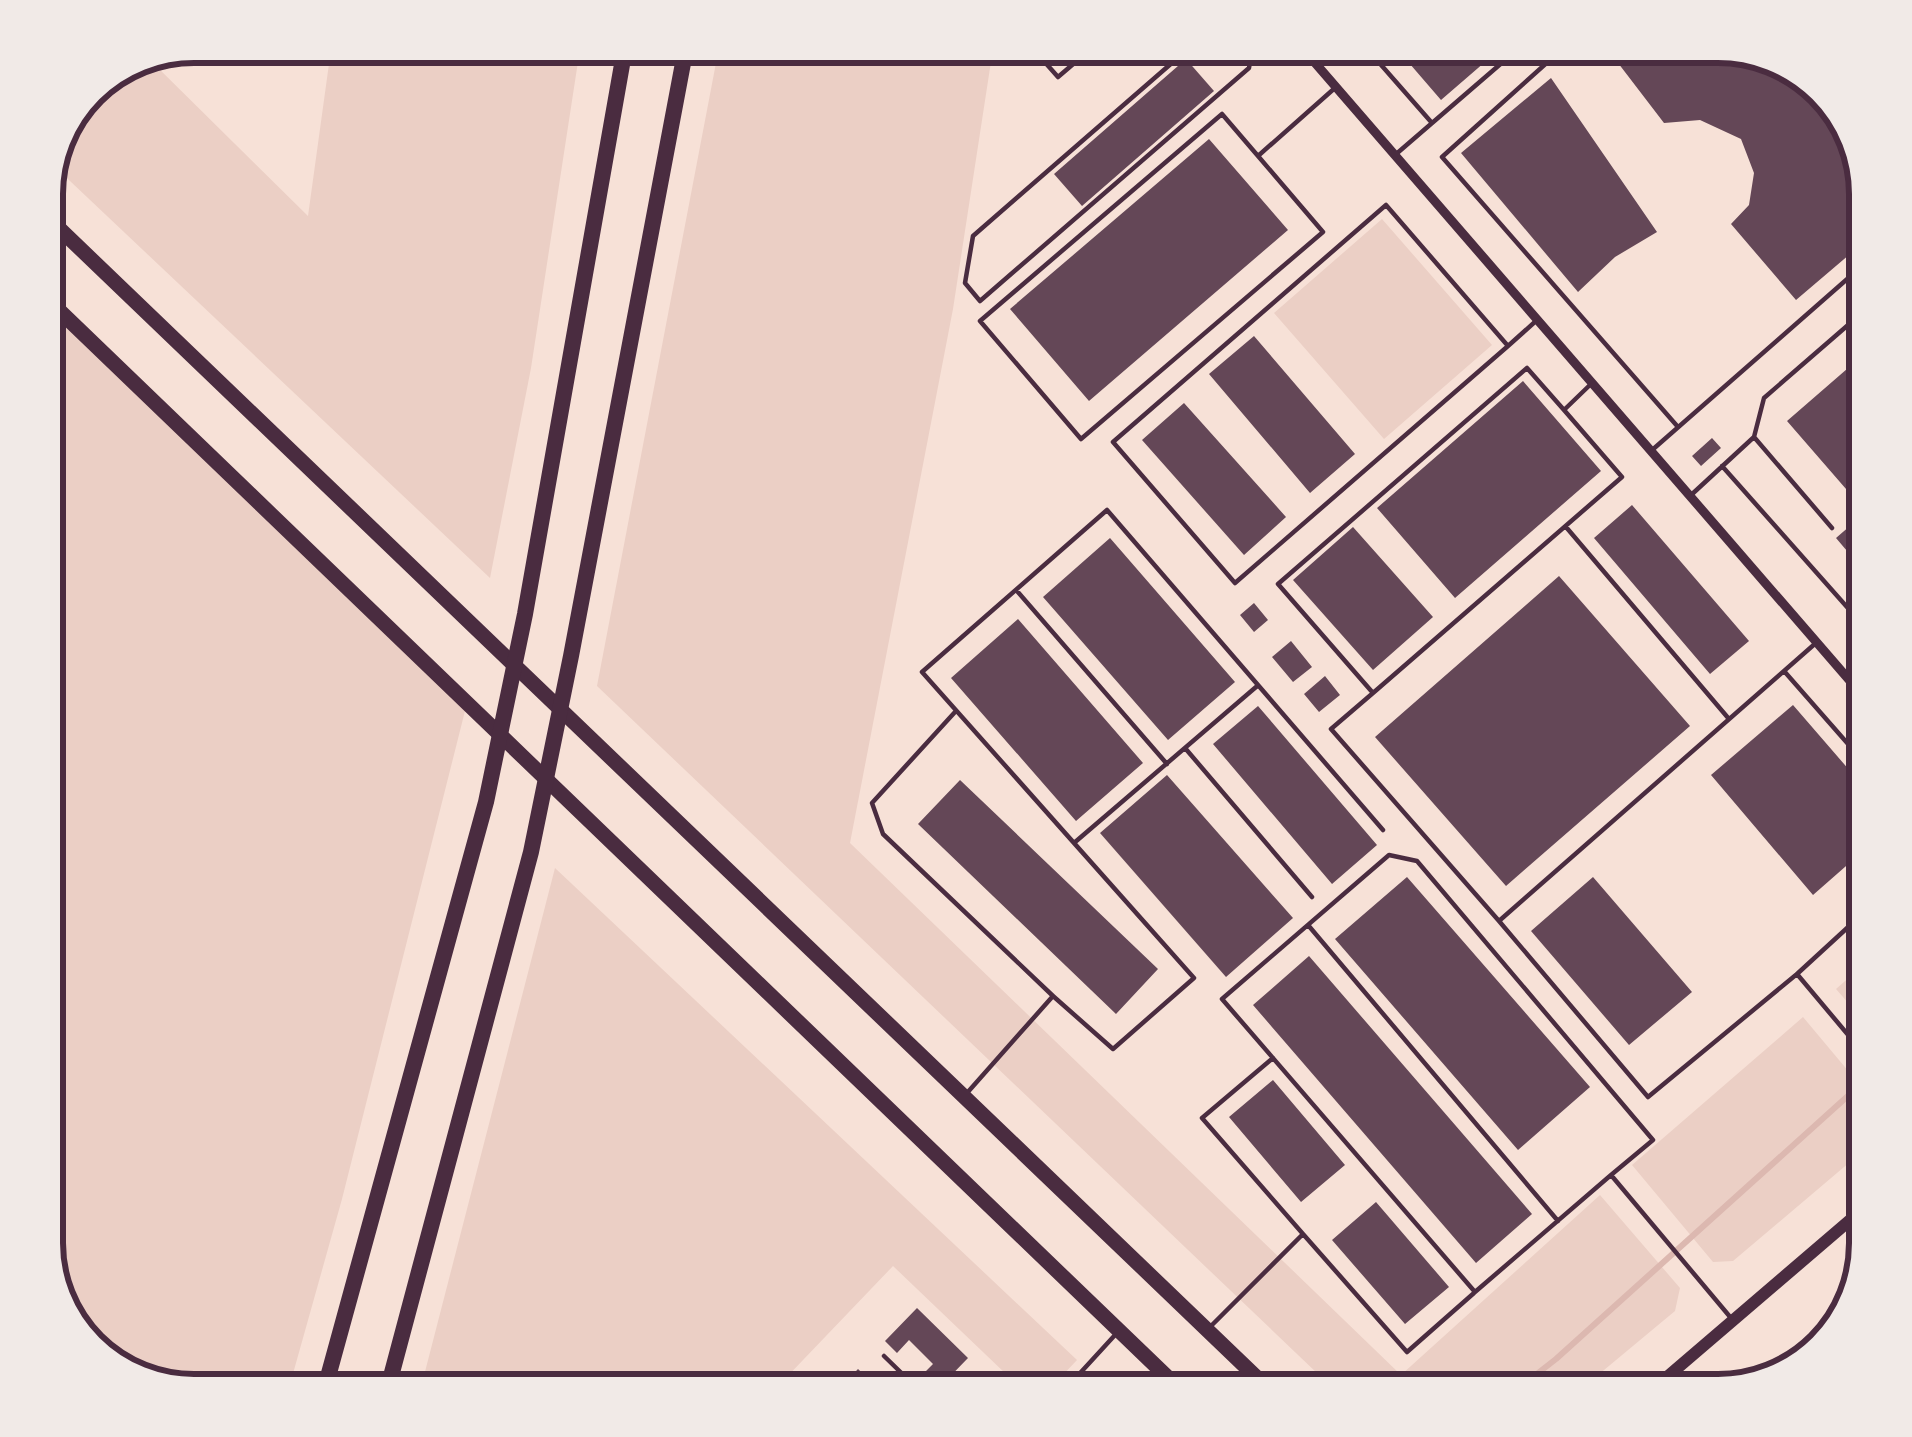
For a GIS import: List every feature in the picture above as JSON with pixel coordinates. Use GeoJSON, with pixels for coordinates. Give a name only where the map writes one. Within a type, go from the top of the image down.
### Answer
{"type":"FeatureCollection","features":[{"type":"Feature","properties":{"kind":"highway"},"geometry":{"type":"LineString","coordinates":[[329,1374],[486,802],[525,614],[622,63]]}},
{"type":"Feature","properties":{"kind":"highway"},"geometry":{"type":"LineString","coordinates":[[392,1374],[531,852],[683,63]]}},
{"type":"Feature","properties":{"kind":"main road"},"geometry":{"type":"LineString","coordinates":[[63,232],[1253,1374]]}},
{"type":"Feature","properties":{"kind":"main road"},"geometry":{"type":"LineString","coordinates":[[63,314],[1164,1374]]}},
{"type":"Feature","properties":{"kind":"street"},"geometry":{"type":"LineString","coordinates":[[1315,63],[1849,679]]}},
{"type":"Feature","properties":{"kind":"street"},"geometry":{"type":"LineString","coordinates":[[1670,1374],[1849,1221]]}},
{"type":"Feature","properties":{"kind":"lane"},"geometry":{"type":"LineString","coordinates":[[1046,63],[1058,77],[1074,63]]}},
{"type":"Feature","properties":{"kind":"lane"},"geometry":{"type":"LineString","coordinates":[[1172,63],[973,236],[965,283],[980,301],[1250,63]]}},
{"type":"Feature","properties":{"kind":"lane"},"geometry":{"type":"LineString","coordinates":[[1379,63],[1432,123]]}},
{"type":"Feature","properties":{"kind":"lane"},"geometry":{"type":"LineString","coordinates":[[1395,155],[1502,63]]}},
{"type":"Feature","properties":{"kind":"lane"},"geometry":{"type":"LineString","coordinates":[[1547,63],[1442,158],[1678,427]]}},
{"type":"Feature","properties":{"kind":"lane"},"geometry":{"type":"LineString","coordinates":[[1258,156],[1336,87]]}},
{"type":"Feature","properties":{"kind":"lane"},"geometry":{"type":"LineString","coordinates":[[1222,114],[1258,156],[1323,232],[1081,439],[980,321],[1222,114]]}},
{"type":"Feature","properties":{"kind":"lane"},"geometry":{"type":"LineString","coordinates":[[1508,346],[1386,205],[1113,442],[1235,583],[1538,320]]}},
{"type":"Feature","properties":{"kind":"lane"},"geometry":{"type":"LineString","coordinates":[[1651,451],[1849,277]]}},
{"type":"Feature","properties":{"kind":"lane"},"geometry":{"type":"LineString","coordinates":[[1690,496],[1754,437],[1764,398],[1849,324]]}},
{"type":"Feature","properties":{"kind":"lane"},"geometry":{"type":"LineString","coordinates":[[1372,693],[1278,584],[1527,368],[1622,477],[1331,730],[1648,1097],[1849,926]]}},
{"type":"Feature","properties":{"kind":"lane"},"geometry":{"type":"LineString","coordinates":[[1564,410],[1592,383]]}},
{"type":"Feature","properties":{"kind":"lane"},"geometry":{"type":"LineString","coordinates":[[1754,437],[1832,528]]}},
{"type":"Feature","properties":{"kind":"lane"},"geometry":{"type":"LineString","coordinates":[[1722,466],[1849,609]]}},
{"type":"Feature","properties":{"kind":"lane"},"geometry":{"type":"LineString","coordinates":[[956,711],[872,803],[883,834],[1113,1049],[1194,978],[922,672],[1107,510],[1383,830]]}},
{"type":"Feature","properties":{"kind":"lane"},"geometry":{"type":"LineString","coordinates":[[1565,526],[1730,719]]}},
{"type":"Feature","properties":{"kind":"lane"},"geometry":{"type":"LineString","coordinates":[[1016,590],[1167,764]]}},
{"type":"Feature","properties":{"kind":"lane"},"geometry":{"type":"LineString","coordinates":[[1498,921],[1817,642]]}},
{"type":"Feature","properties":{"kind":"lane"},"geometry":{"type":"LineString","coordinates":[[1784,671],[1849,746]]}},
{"type":"Feature","properties":{"kind":"lane"},"geometry":{"type":"LineString","coordinates":[[1074,843],[1258,685]]}},
{"type":"Feature","properties":{"kind":"lane"},"geometry":{"type":"LineString","coordinates":[[1185,748],[1312,897]]}},
{"type":"Feature","properties":{"kind":"lane"},"geometry":{"type":"LineString","coordinates":[[1273,1058],[1202,1118],[1407,1352],[1653,1140],[1417,860],[1389,855],[1222,999],[1273,1058],[1475,1292]]}},
{"type":"Feature","properties":{"kind":"lane"},"geometry":{"type":"LineString","coordinates":[[1308,925],[1558,1221]]}},
{"type":"Feature","properties":{"kind":"lane"},"geometry":{"type":"LineString","coordinates":[[1797,974],[1849,1036]]}},
{"type":"Feature","properties":{"kind":"lane"},"geometry":{"type":"LineString","coordinates":[[963,1097],[1053,996]]}},
{"type":"Feature","properties":{"kind":"lane"},"geometry":{"type":"LineString","coordinates":[[1611,1175],[1732,1319]]}},
{"type":"Feature","properties":{"kind":"lane"},"geometry":{"type":"LineString","coordinates":[[1207,1330],[1303,1234]]}},
{"type":"Feature","properties":{"kind":"lane"},"geometry":{"type":"LineString","coordinates":[[1079,1374],[1119,1330]]}},
{"type":"Feature","properties":{"kind":"lane"},"geometry":{"type":"LineString","coordinates":[[884,1356],[902,1374]]}},
{"type":"Feature","properties":{"kind":"shaded area"},"geometry":{"type":"Polygon","coordinates":[[[329,63],[578,63],[531,368],[490,578],[65,176],[67,160],[85,121],[101,101],[121,85],[159,69],[308,216],[329,63]]]}},
{"type":"Feature","properties":{"kind":"shaded area"},"geometry":{"type":"Polygon","coordinates":[[[716,63],[991,63],[953,309],[850,843],[1400,1374],[1318,1374],[597,686],[716,63]]]}},
{"type":"Feature","properties":{"kind":"shaded area"},"geometry":{"type":"Polygon","coordinates":[[[1382,219],[1492,345],[1384,439],[1274,313],[1382,219]]]}},
{"type":"Feature","properties":{"kind":"shaded area"},"geometry":{"type":"Polygon","coordinates":[[[63,314],[467,703],[293,1374],[194,1374],[152,1367],[114,1347],[96,1329],[67,1277],[63,1251],[63,314]]]}},
{"type":"Feature","properties":{"kind":"shaded area"},"geometry":{"type":"Polygon","coordinates":[[[555,868],[1077,1360],[1064,1374],[1006,1374],[893,1266],[790,1374],[424,1374],[555,868]]]}},
{"type":"Feature","properties":{"kind":"shaded area"},"geometry":{"type":"Polygon","coordinates":[[[1849,978],[1849,1004],[1836,989],[1849,978]]]}},
{"type":"Feature","properties":{"kind":"shaded area"},"geometry":{"type":"Polygon","coordinates":[[[1803,1017],[1849,1072],[1849,1163],[1733,1261],[1713,1262],[1632,1165],[1803,1017]]]}},
{"type":"Feature","properties":{"kind":"shaded area"},"geometry":{"type":"Polygon","coordinates":[[[1600,1195],[1680,1288],[1675,1311],[1599,1374],[1402,1374],[1600,1195]]]}},
{"type":"Feature","properties":{"kind":"building"},"geometry":{"type":"Polygon","coordinates":[[[1181,63],[1190,63],[1214,91],[1082,206],[1054,174],[1181,63]]]}},
{"type":"Feature","properties":{"kind":"building"},"geometry":{"type":"Polygon","coordinates":[[[1409,63],[1484,63],[1441,100],[1409,63]]]}},
{"type":"Feature","properties":{"kind":"building"},"geometry":{"type":"Polygon","coordinates":[[[1618,63],[1743,66],[1798,90],[1827,121],[1842,152],[1849,194],[1849,255],[1796,300],[1731,224],[1749,205],[1754,173],[1741,139],[1700,120],[1664,123],[1618,63]]]}},
{"type":"Feature","properties":{"kind":"building"},"geometry":{"type":"Polygon","coordinates":[[[1551,78],[1657,232],[1615,257],[1578,292],[1461,153],[1551,78]]]}},
{"type":"Feature","properties":{"kind":"building"},"geometry":{"type":"Polygon","coordinates":[[[1209,139],[1288,230],[1089,401],[1010,309],[1209,139]]]}},
{"type":"Feature","properties":{"kind":"building"},"geometry":{"type":"Polygon","coordinates":[[[1254,336],[1355,454],[1310,493],[1209,374],[1254,336]]]}},
{"type":"Feature","properties":{"kind":"building"},"geometry":{"type":"Polygon","coordinates":[[[1849,367],[1849,492],[1787,421],[1849,367]]]}},
{"type":"Feature","properties":{"kind":"building"},"geometry":{"type":"Polygon","coordinates":[[[1523,381],[1601,471],[1455,598],[1377,508],[1523,381]]]}},
{"type":"Feature","properties":{"kind":"building"},"geometry":{"type":"Polygon","coordinates":[[[1184,403],[1286,517],[1244,555],[1142,440],[1184,403]]]}},
{"type":"Feature","properties":{"kind":"building"},"geometry":{"type":"Polygon","coordinates":[[[1712,438],[1721,448],[1701,466],[1692,456],[1712,438]]]}},
{"type":"Feature","properties":{"kind":"building"},"geometry":{"type":"Polygon","coordinates":[[[1632,505],[1749,641],[1710,674],[1594,538],[1632,505]]]}},
{"type":"Feature","properties":{"kind":"building"},"geometry":{"type":"Polygon","coordinates":[[[1353,527],[1433,617],[1373,670],[1293,580],[1353,527]]]}},
{"type":"Feature","properties":{"kind":"building"},"geometry":{"type":"Polygon","coordinates":[[[1849,527],[1849,553],[1836,538],[1849,527]]]}},
{"type":"Feature","properties":{"kind":"building"},"geometry":{"type":"Polygon","coordinates":[[[1110,538],[1235,682],[1168,740],[1043,597],[1110,538]]]}},
{"type":"Feature","properties":{"kind":"building"},"geometry":{"type":"Polygon","coordinates":[[[1559,576],[1690,726],[1506,886],[1375,737],[1559,576]]]}},
{"type":"Feature","properties":{"kind":"building"},"geometry":{"type":"Polygon","coordinates":[[[1254,603],[1268,620],[1254,632],[1240,615],[1254,603]]]}},
{"type":"Feature","properties":{"kind":"building"},"geometry":{"type":"Polygon","coordinates":[[[1018,619],[1143,763],[1076,821],[951,678],[1018,619]]]}},
{"type":"Feature","properties":{"kind":"building"},"geometry":{"type":"Polygon","coordinates":[[[1291,641],[1312,667],[1293,682],[1272,657],[1291,641]]]}},
{"type":"Feature","properties":{"kind":"building"},"geometry":{"type":"Polygon","coordinates":[[[1325,676],[1340,695],[1319,712],[1304,694],[1325,676]]]}},
{"type":"Feature","properties":{"kind":"building"},"geometry":{"type":"Polygon","coordinates":[[[1793,705],[1849,770],[1849,863],[1813,895],[1711,775],[1793,705]]]}},
{"type":"Feature","properties":{"kind":"building"},"geometry":{"type":"Polygon","coordinates":[[[1258,706],[1377,845],[1332,884],[1213,744],[1258,706]]]}},
{"type":"Feature","properties":{"kind":"building"},"geometry":{"type":"Polygon","coordinates":[[[1167,775],[1293,918],[1226,977],[1100,833],[1167,775]]]}},
{"type":"Feature","properties":{"kind":"building"},"geometry":{"type":"Polygon","coordinates":[[[960,780],[1158,969],[1116,1014],[918,824],[960,780]]]}},
{"type":"Feature","properties":{"kind":"building"},"geometry":{"type":"Polygon","coordinates":[[[1407,877],[1590,1087],[1518,1150],[1335,939],[1407,877]]]}},
{"type":"Feature","properties":{"kind":"building"},"geometry":{"type":"Polygon","coordinates":[[[1593,877],[1692,992],[1629,1045],[1531,931],[1593,877]]]}},
{"type":"Feature","properties":{"kind":"building"},"geometry":{"type":"Polygon","coordinates":[[[1309,956],[1532,1214],[1476,1263],[1253,1005],[1309,956]]]}},
{"type":"Feature","properties":{"kind":"building"},"geometry":{"type":"Polygon","coordinates":[[[1273,1080],[1345,1165],[1301,1202],[1229,1117],[1273,1080]]]}},
{"type":"Feature","properties":{"kind":"building"},"geometry":{"type":"Polygon","coordinates":[[[1376,1202],[1449,1287],[1405,1324],[1332,1240],[1376,1202]]]}},
{"type":"Feature","properties":{"kind":"building"},"geometry":{"type":"Polygon","coordinates":[[[917,1308],[968,1358],[952,1374],[923,1374],[933,1364],[909,1340],[897,1353],[885,1341],[917,1308]]]}},
{"type":"Feature","properties":{"kind":"waterway"},"geometry":{"type":"LineString","coordinates":[[1537,1374],[1849,1095]]}}]}
